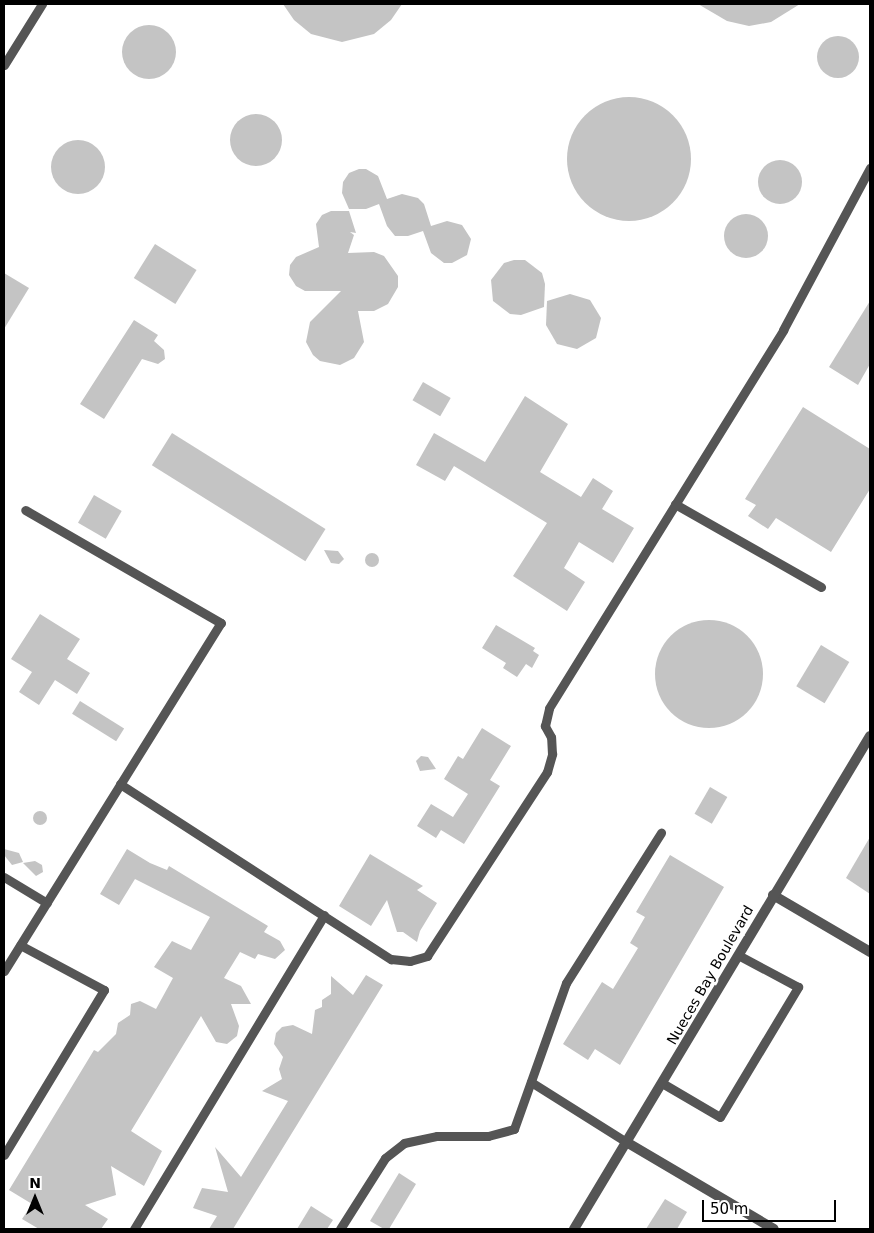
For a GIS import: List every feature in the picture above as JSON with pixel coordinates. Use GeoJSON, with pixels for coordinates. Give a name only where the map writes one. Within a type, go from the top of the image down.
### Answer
{"type":"FeatureCollection","features":[{"type":"Feature","properties":{"kind":"street","name":"Nueces Bay Boulevard"},"geometry":{"type":"LineString","coordinates":[[574,1229],[628,1142],[773,895],[870,736]]}},
{"type":"Feature","properties":{"kind":"street"},"geometry":{"type":"LineString","coordinates":[[773,895],[870,952]]}},
{"type":"Feature","properties":{"kind":"street"},"geometry":{"type":"LineString","coordinates":[[628,1142],[774,1229]]}},
{"type":"Feature","properties":{"kind":"lane"},"geometry":{"type":"LineString","coordinates":[[4,65],[42,4]]}},
{"type":"Feature","properties":{"kind":"lane"},"geometry":{"type":"LineString","coordinates":[[120,784],[391,959],[410,961],[427,956],[547,772],[552,754],[551,737],[545,726],[548,708],[783,330],[870,168]]}},
{"type":"Feature","properties":{"kind":"lane"},"geometry":{"type":"LineString","coordinates":[[675,504],[821,588]]}},
{"type":"Feature","properties":{"kind":"lane"},"geometry":{"type":"LineString","coordinates":[[4,971],[221,623],[25,510]]}},
{"type":"Feature","properties":{"kind":"lane"},"geometry":{"type":"LineString","coordinates":[[340,1229],[385,1158],[404,1143],[437,1136],[488,1136],[514,1129],[566,983],[662,833]]}},
{"type":"Feature","properties":{"kind":"lane"},"geometry":{"type":"LineString","coordinates":[[4,877],[46,903]]}},
{"type":"Feature","properties":{"kind":"lane"},"geometry":{"type":"LineString","coordinates":[[134,1229],[324,915]]}},
{"type":"Feature","properties":{"kind":"lane"},"geometry":{"type":"LineString","coordinates":[[4,1155],[104,990],[20,945]]}},
{"type":"Feature","properties":{"kind":"lane"},"geometry":{"type":"LineString","coordinates":[[662,1083],[720,1117],[798,987],[738,955]]}},
{"type":"Feature","properties":{"kind":"lane"},"geometry":{"type":"LineString","coordinates":[[531,1082],[628,1142]]}},
{"type":"Feature","properties":{"kind":"building"},"geometry":{"type":"Polygon","coordinates":[[[283,4],[402,4],[391,20],[374,34],[342,42],[311,34],[294,20],[283,4]]]}},
{"type":"Feature","properties":{"kind":"building"},"geometry":{"type":"Polygon","coordinates":[[[698,4],[800,4],[771,22],[749,26],[727,21],[698,4]]]}},
{"type":"Feature","properties":{"kind":"building"},"geometry":{"type":"Polygon","coordinates":[[[144,25],[154,25],[164,29],[172,37],[176,52],[172,67],[164,75],[154,79],[144,79],[134,75],[126,67],[122,57],[122,47],[126,37],[134,29],[144,25]]]}},
{"type":"Feature","properties":{"kind":"building"},"geometry":{"type":"Polygon","coordinates":[[[842,36],[850,39],[856,45],[859,57],[856,69],[850,75],[834,78],[826,75],[820,69],[817,53],[820,45],[826,39],[842,36]]]}},
{"type":"Feature","properties":{"kind":"building"},"geometry":{"type":"Polygon","coordinates":[[[629,97],[653,102],[673,115],[686,135],[691,159],[686,183],[673,203],[653,216],[629,221],[605,216],[585,203],[572,183],[567,159],[572,135],[585,115],[605,102],[629,97]]]}},
{"type":"Feature","properties":{"kind":"building"},"geometry":{"type":"Polygon","coordinates":[[[251,114],[261,114],[275,121],[282,135],[282,145],[275,159],[261,166],[251,166],[241,162],[234,155],[230,145],[230,135],[234,125],[241,118],[251,114]]]}},
{"type":"Feature","properties":{"kind":"building"},"geometry":{"type":"Polygon","coordinates":[[[73,140],[83,140],[93,144],[101,152],[105,167],[101,182],[93,190],[83,194],[73,194],[63,190],[55,182],[51,172],[51,162],[55,152],[63,144],[73,140]]]}},
{"type":"Feature","properties":{"kind":"building"},"geometry":{"type":"Polygon","coordinates":[[[784,160],[796,166],[801,173],[801,191],[796,198],[789,203],[776,204],[768,201],[761,194],[758,178],[761,170],[768,163],[784,160]]]}},
{"type":"Feature","properties":{"kind":"building"},"geometry":{"type":"Polygon","coordinates":[[[359,169],[366,169],[378,176],[387,199],[402,194],[418,198],[424,204],[431,226],[447,221],[462,225],[471,239],[467,255],[452,263],[444,263],[431,253],[423,231],[408,236],[395,236],[387,226],[379,204],[366,209],[349,209],[342,193],[343,182],[349,173],[359,169]]]}},
{"type":"Feature","properties":{"kind":"building"},"geometry":{"type":"Polygon","coordinates":[[[331,211],[349,211],[356,233],[350,232],[354,235],[348,253],[374,252],[384,256],[398,276],[398,287],[388,304],[374,311],[358,311],[364,342],[354,358],[340,365],[320,361],[313,355],[306,342],[310,322],[341,291],[305,291],[296,286],[289,275],[290,265],[296,257],[319,247],[316,224],[322,215],[331,211]]]}},
{"type":"Feature","properties":{"kind":"building"},"geometry":{"type":"Polygon","coordinates":[[[750,214],[762,220],[767,227],[767,245],[762,252],[755,257],[742,258],[734,255],[727,248],[724,232],[727,224],[734,217],[750,214]]]}},
{"type":"Feature","properties":{"kind":"building"},"geometry":{"type":"Polygon","coordinates":[[[155,244],[197,270],[175,304],[134,278],[155,244]]]}},
{"type":"Feature","properties":{"kind":"building"},"geometry":{"type":"Polygon","coordinates":[[[514,260],[525,260],[542,273],[545,284],[544,307],[521,315],[510,314],[493,301],[491,280],[504,263],[514,260]]]}},
{"type":"Feature","properties":{"kind":"building"},"geometry":{"type":"Polygon","coordinates":[[[4,273],[29,288],[4,329],[4,273]]]}},
{"type":"Feature","properties":{"kind":"building"},"geometry":{"type":"Polygon","coordinates":[[[570,294],[590,300],[601,318],[596,338],[577,349],[557,344],[546,325],[547,301],[570,294]]]}},
{"type":"Feature","properties":{"kind":"building"},"geometry":{"type":"Polygon","coordinates":[[[870,301],[870,364],[858,385],[829,367],[870,301]]]}},
{"type":"Feature","properties":{"kind":"building"},"geometry":{"type":"Polygon","coordinates":[[[134,320],[158,335],[154,341],[164,350],[165,359],[158,364],[142,359],[104,419],[80,404],[134,320]]]}},
{"type":"Feature","properties":{"kind":"building"},"geometry":{"type":"Polygon","coordinates":[[[423,382],[451,398],[440,416],[412,400],[423,382]]]}},
{"type":"Feature","properties":{"kind":"building"},"geometry":{"type":"Polygon","coordinates":[[[525,396],[568,424],[540,472],[581,497],[593,478],[613,491],[602,509],[634,528],[613,563],[579,542],[564,568],[585,582],[567,611],[513,576],[547,523],[454,466],[445,481],[416,465],[434,433],[485,462],[525,396]]]}},
{"type":"Feature","properties":{"kind":"building"},"geometry":{"type":"Polygon","coordinates":[[[803,407],[870,449],[870,489],[831,552],[776,518],[768,529],[748,516],[756,505],[745,499],[803,407]]]}},
{"type":"Feature","properties":{"kind":"building"},"geometry":{"type":"Polygon","coordinates":[[[172,433],[325,529],[305,561],[152,465],[172,433]]]}},
{"type":"Feature","properties":{"kind":"building"},"geometry":{"type":"Polygon","coordinates":[[[94,495],[122,511],[106,539],[78,523],[94,495]]]}},
{"type":"Feature","properties":{"kind":"building"},"geometry":{"type":"Polygon","coordinates":[[[324,550],[338,551],[344,559],[339,564],[331,563],[324,550]]]}},
{"type":"Feature","properties":{"kind":"building"},"geometry":{"type":"Polygon","coordinates":[[[369,553],[375,553],[379,560],[375,567],[369,567],[365,563],[365,557],[369,553]]]}},
{"type":"Feature","properties":{"kind":"building"},"geometry":{"type":"Polygon","coordinates":[[[40,614],[80,639],[67,659],[90,673],[77,694],[55,680],[39,705],[19,692],[32,672],[11,659],[40,614]]]}},
{"type":"Feature","properties":{"kind":"building"},"geometry":{"type":"Polygon","coordinates":[[[709,620],[730,624],[747,636],[759,653],[763,674],[759,695],[747,712],[730,724],[709,728],[688,724],[671,712],[659,695],[655,674],[659,653],[671,636],[688,624],[709,620]]]}},
{"type":"Feature","properties":{"kind":"building"},"geometry":{"type":"Polygon","coordinates":[[[496,625],[535,648],[533,651],[539,655],[532,668],[526,664],[517,677],[503,668],[506,663],[482,648],[496,625]]]}},
{"type":"Feature","properties":{"kind":"building"},"geometry":{"type":"Polygon","coordinates":[[[821,645],[849,662],[825,703],[796,686],[821,645]]]}},
{"type":"Feature","properties":{"kind":"building"},"geometry":{"type":"Polygon","coordinates":[[[80,701],[124,729],[116,741],[72,714],[80,701]]]}},
{"type":"Feature","properties":{"kind":"building"},"geometry":{"type":"Polygon","coordinates":[[[482,728],[511,746],[490,780],[500,786],[464,844],[441,830],[436,838],[417,826],[431,804],[453,817],[468,794],[444,779],[458,756],[463,759],[482,728]]]}},
{"type":"Feature","properties":{"kind":"building"},"geometry":{"type":"Polygon","coordinates":[[[421,756],[428,757],[436,769],[420,771],[416,761],[421,756]]]}},
{"type":"Feature","properties":{"kind":"building"},"geometry":{"type":"Polygon","coordinates":[[[710,787],[727,797],[712,824],[694,814],[710,787]]]}},
{"type":"Feature","properties":{"kind":"building"},"geometry":{"type":"Polygon","coordinates":[[[37,811],[43,811],[47,818],[43,825],[37,825],[33,821],[33,815],[37,811]]]}},
{"type":"Feature","properties":{"kind":"building"},"geometry":{"type":"Polygon","coordinates":[[[870,837],[870,894],[846,878],[870,837]]]}},
{"type":"Feature","properties":{"kind":"building"},"geometry":{"type":"Polygon","coordinates":[[[4,849],[19,853],[23,862],[12,865],[4,855],[4,849]]]}},
{"type":"Feature","properties":{"kind":"building"},"geometry":{"type":"Polygon","coordinates":[[[127,849],[150,863],[167,870],[169,866],[268,926],[264,932],[280,941],[285,950],[275,959],[258,954],[255,959],[240,952],[224,978],[241,986],[251,1004],[231,1004],[239,1026],[237,1036],[227,1044],[216,1042],[201,1016],[131,1131],[162,1151],[144,1186],[111,1166],[116,1195],[85,1205],[108,1219],[101,1229],[39,1229],[22,1219],[32,1204],[9,1190],[94,1050],[98,1052],[116,1034],[118,1023],[130,1015],[131,1004],[140,1001],[156,1009],[173,978],[154,967],[172,941],[191,950],[210,917],[135,879],[119,905],[100,894],[127,849]]]}},
{"type":"Feature","properties":{"kind":"building"},"geometry":{"type":"Polygon","coordinates":[[[370,854],[423,886],[417,890],[437,903],[420,931],[417,942],[403,932],[397,932],[387,900],[371,926],[339,906],[370,854]]]}},
{"type":"Feature","properties":{"kind":"building"},"geometry":{"type":"Polygon","coordinates":[[[670,855],[724,887],[620,1065],[595,1049],[588,1060],[563,1044],[602,982],[613,989],[638,948],[630,943],[645,917],[636,912],[670,855]]]}},
{"type":"Feature","properties":{"kind":"building"},"geometry":{"type":"Polygon","coordinates":[[[35,861],[42,865],[43,872],[36,876],[23,863],[35,861]]]}},
{"type":"Feature","properties":{"kind":"building"},"geometry":{"type":"Polygon","coordinates":[[[366,975],[383,985],[233,1229],[209,1229],[217,1216],[193,1208],[202,1188],[228,1192],[215,1147],[241,1177],[288,1101],[262,1091],[282,1079],[279,1069],[283,1057],[274,1044],[276,1033],[282,1027],[293,1025],[312,1034],[315,1010],[322,1007],[322,1000],[331,994],[331,976],[353,995],[366,975]]]}},
{"type":"Feature","properties":{"kind":"building"},"geometry":{"type":"Polygon","coordinates":[[[399,1173],[416,1184],[389,1229],[384,1229],[370,1221],[399,1173]]]}},
{"type":"Feature","properties":{"kind":"building"},"geometry":{"type":"Polygon","coordinates":[[[665,1199],[687,1212],[677,1229],[646,1229],[665,1199]]]}},
{"type":"Feature","properties":{"kind":"building"},"geometry":{"type":"Polygon","coordinates":[[[311,1206],[333,1220],[327,1229],[297,1229],[311,1206]]]}}]}
